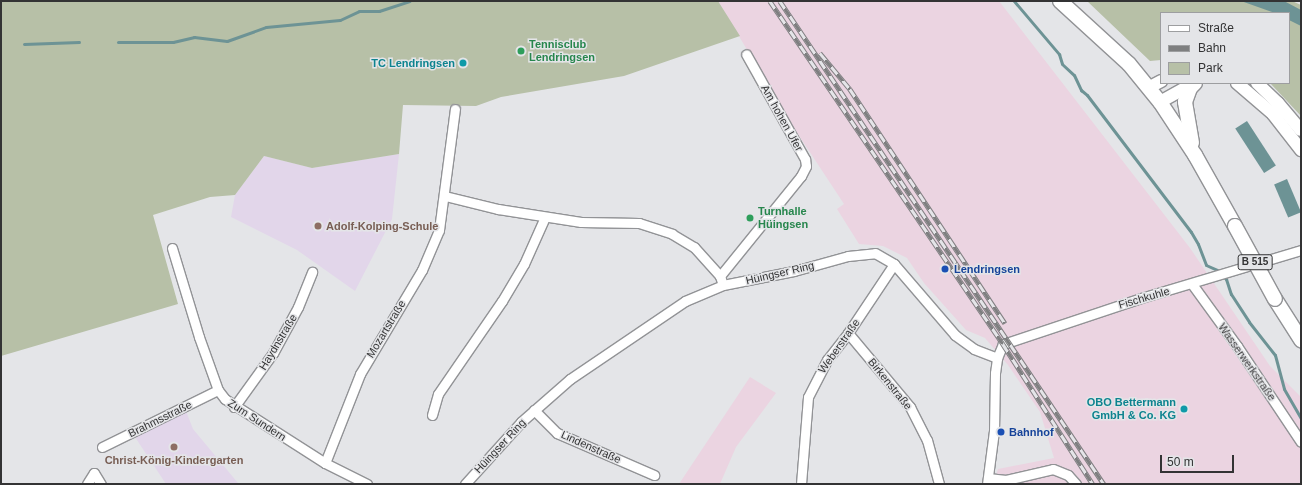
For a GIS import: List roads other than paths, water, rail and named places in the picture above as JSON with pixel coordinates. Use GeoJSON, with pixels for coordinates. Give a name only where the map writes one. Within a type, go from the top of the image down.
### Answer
{"type":"FeatureCollection","features":[{"type":"Feature","properties":{"kind":"main road","name":"B 515"},"geometry":{"type":"LineString","coordinates":[[1060,1],[1104,40],[1160,102],[1195,155],[1275,299],[1301,340]]}},
{"type":"Feature","properties":{"kind":"main road"},"geometry":{"type":"LineString","coordinates":[[1148,88],[1160,82]]}},
{"type":"Feature","properties":{"kind":"main road"},"geometry":{"type":"LineString","coordinates":[[1160,102],[1193,84]]}},
{"type":"Feature","properties":{"kind":"main road","name":"B 515"},"geometry":{"type":"LineString","coordinates":[[1194,84],[1186,94],[1184,111],[1195,155]]}},
{"type":"Feature","properties":{"kind":"main road"},"geometry":{"type":"LineString","coordinates":[[1238,84],[1273,114],[1301,150]]}},
{"type":"Feature","properties":{"kind":"main road"},"geometry":{"type":"LineString","coordinates":[[1258,84],[1278,103],[1301,130]]}},
{"type":"Feature","properties":{"kind":"street","name":"Am hohen Ufer"},"geometry":{"type":"LineString","coordinates":[[720,276],[801,176],[806,166],[805,159],[746,54]]}},
{"type":"Feature","properties":{"kind":"street","name":"Mozartstraße"},"geometry":{"type":"LineString","coordinates":[[325,463],[360,374],[422,270],[439,230],[455,109]]}},
{"type":"Feature","properties":{"kind":"street"},"geometry":{"type":"LineString","coordinates":[[444,196],[546,217],[609,224],[639,223],[672,234],[694,247],[720,276],[723,285]]}},
{"type":"Feature","properties":{"kind":"street"},"geometry":{"type":"LineString","coordinates":[[432,415],[438,394],[502,301],[524,264],[546,217]]}},
{"type":"Feature","properties":{"kind":"street","name":"Zum Sundern"},"geometry":{"type":"LineString","coordinates":[[172,248],[199,337],[218,390],[234,406],[325,463],[367,484]]}},
{"type":"Feature","properties":{"kind":"street","name":"Fischkuhle"},"geometry":{"type":"LineString","coordinates":[[997,358],[1003,344],[1009,340],[1244,269],[1301,250]]}},
{"type":"Feature","properties":{"kind":"street","name":"Hüingser Ring"},"geometry":{"type":"LineString","coordinates":[[465,484],[534,410],[570,379],[648,324],[684,301],[723,285],[794,271],[848,256],[875,253],[894,264],[955,335],[974,350],[997,358]]}},
{"type":"Feature","properties":{"kind":"street","name":"Weberstraße"},"geometry":{"type":"LineString","coordinates":[[801,484],[808,397],[827,360],[848,333],[894,264]]}},
{"type":"Feature","properties":{"kind":"street","name":"Haydnstraße"},"geometry":{"type":"LineString","coordinates":[[234,406],[247,392],[273,352],[298,307],[312,272]]}},
{"type":"Feature","properties":{"kind":"street","name":"Wasserwerkstraße"},"geometry":{"type":"LineString","coordinates":[[1192,284],[1237,346],[1301,442]]}},
{"type":"Feature","properties":{"kind":"street","name":"Birkenstraße"},"geometry":{"type":"LineString","coordinates":[[848,333],[910,407],[927,440],[939,484]]}},
{"type":"Feature","properties":{"kind":"street"},"geometry":{"type":"LineString","coordinates":[[997,358],[993,440],[988,481],[1006,480],[1053,469],[1068,475],[1076,484]]}},
{"type":"Feature","properties":{"kind":"street","name":"Brahmsstraße"},"geometry":{"type":"LineString","coordinates":[[102,447],[218,390]]}},
{"type":"Feature","properties":{"kind":"street","name":"Lindenstraße"},"geometry":{"type":"LineString","coordinates":[[534,410],[557,432],[654,475]]}},
{"type":"Feature","properties":{"kind":"street"},"geometry":{"type":"LineString","coordinates":[[87,484],[94,473],[101,484]]}},
{"type":"Feature","properties":{"kind":"water"},"geometry":{"type":"Polygon","coordinates":[[[1241,1],[1284,1],[1301,10],[1301,26],[1290,20],[1290,12],[1272,12],[1241,1]]]}},
{"type":"Feature","properties":{"kind":"water"},"geometry":{"type":"Polygon","coordinates":[[[1247,121],[1276,165],[1264,173],[1235,129],[1247,121]]]}},
{"type":"Feature","properties":{"kind":"water"},"geometry":{"type":"Polygon","coordinates":[[[1287,179],[1301,212],[1288,218],[1274,184],[1287,179]]]}},
{"type":"Feature","properties":{"kind":"waterway"},"geometry":{"type":"LineString","coordinates":[[118,42],[173,42],[194,37],[227,41],[266,27],[340,20],[359,11],[379,11],[409,1]]}},
{"type":"Feature","properties":{"kind":"waterway"},"geometry":{"type":"LineString","coordinates":[[1014,1],[1059,54],[1062,64],[1074,75],[1081,90],[1087,95],[1191,232],[1198,244],[1206,265],[1217,270],[1226,279],[1231,294],[1249,322],[1275,355],[1284,389],[1301,419]]}},
{"type":"Feature","properties":{"kind":"waterway"},"geometry":{"type":"LineString","coordinates":[[24,44],[79,42]]}},
{"type":"Feature","properties":{"kind":"railway"},"geometry":{"type":"LineString","coordinates":[[770,1],[1003,344],[1093,484]]}},
{"type":"Feature","properties":{"kind":"railway"},"geometry":{"type":"LineString","coordinates":[[780,1],[1104,484]]}},
{"type":"Feature","properties":{"kind":"railway"},"geometry":{"type":"LineString","coordinates":[[820,53],[850,89],[1005,323]]}},
{"type":"Feature","properties":{"kind":"place","name":"Tennisclub Lendringsen"},"geometry":{"type":"Point","coordinates":[521,51]}},
{"type":"Feature","properties":{"kind":"place","name":"TC Lendringsen"},"geometry":{"type":"Point","coordinates":[463,63]}},
{"type":"Feature","properties":{"kind":"place","name":"Turnhalle Hüingsen"},"geometry":{"type":"Point","coordinates":[750,218]}},
{"type":"Feature","properties":{"kind":"place","name":"Adolf-Kolping-Schule"},"geometry":{"type":"Point","coordinates":[318,226]}},
{"type":"Feature","properties":{"kind":"place","name":"Lendringsen"},"geometry":{"type":"Point","coordinates":[945,269]}},
{"type":"Feature","properties":{"kind":"place","name":"OBO Bettermann GmbH & Co. KG"},"geometry":{"type":"Point","coordinates":[1184,409]}},
{"type":"Feature","properties":{"kind":"place","name":"Bahnhof"},"geometry":{"type":"Point","coordinates":[1001,432]}},
{"type":"Feature","properties":{"kind":"place","name":"Christ-König-Kindergarten"},"geometry":{"type":"Point","coordinates":[174,447]}}]}
